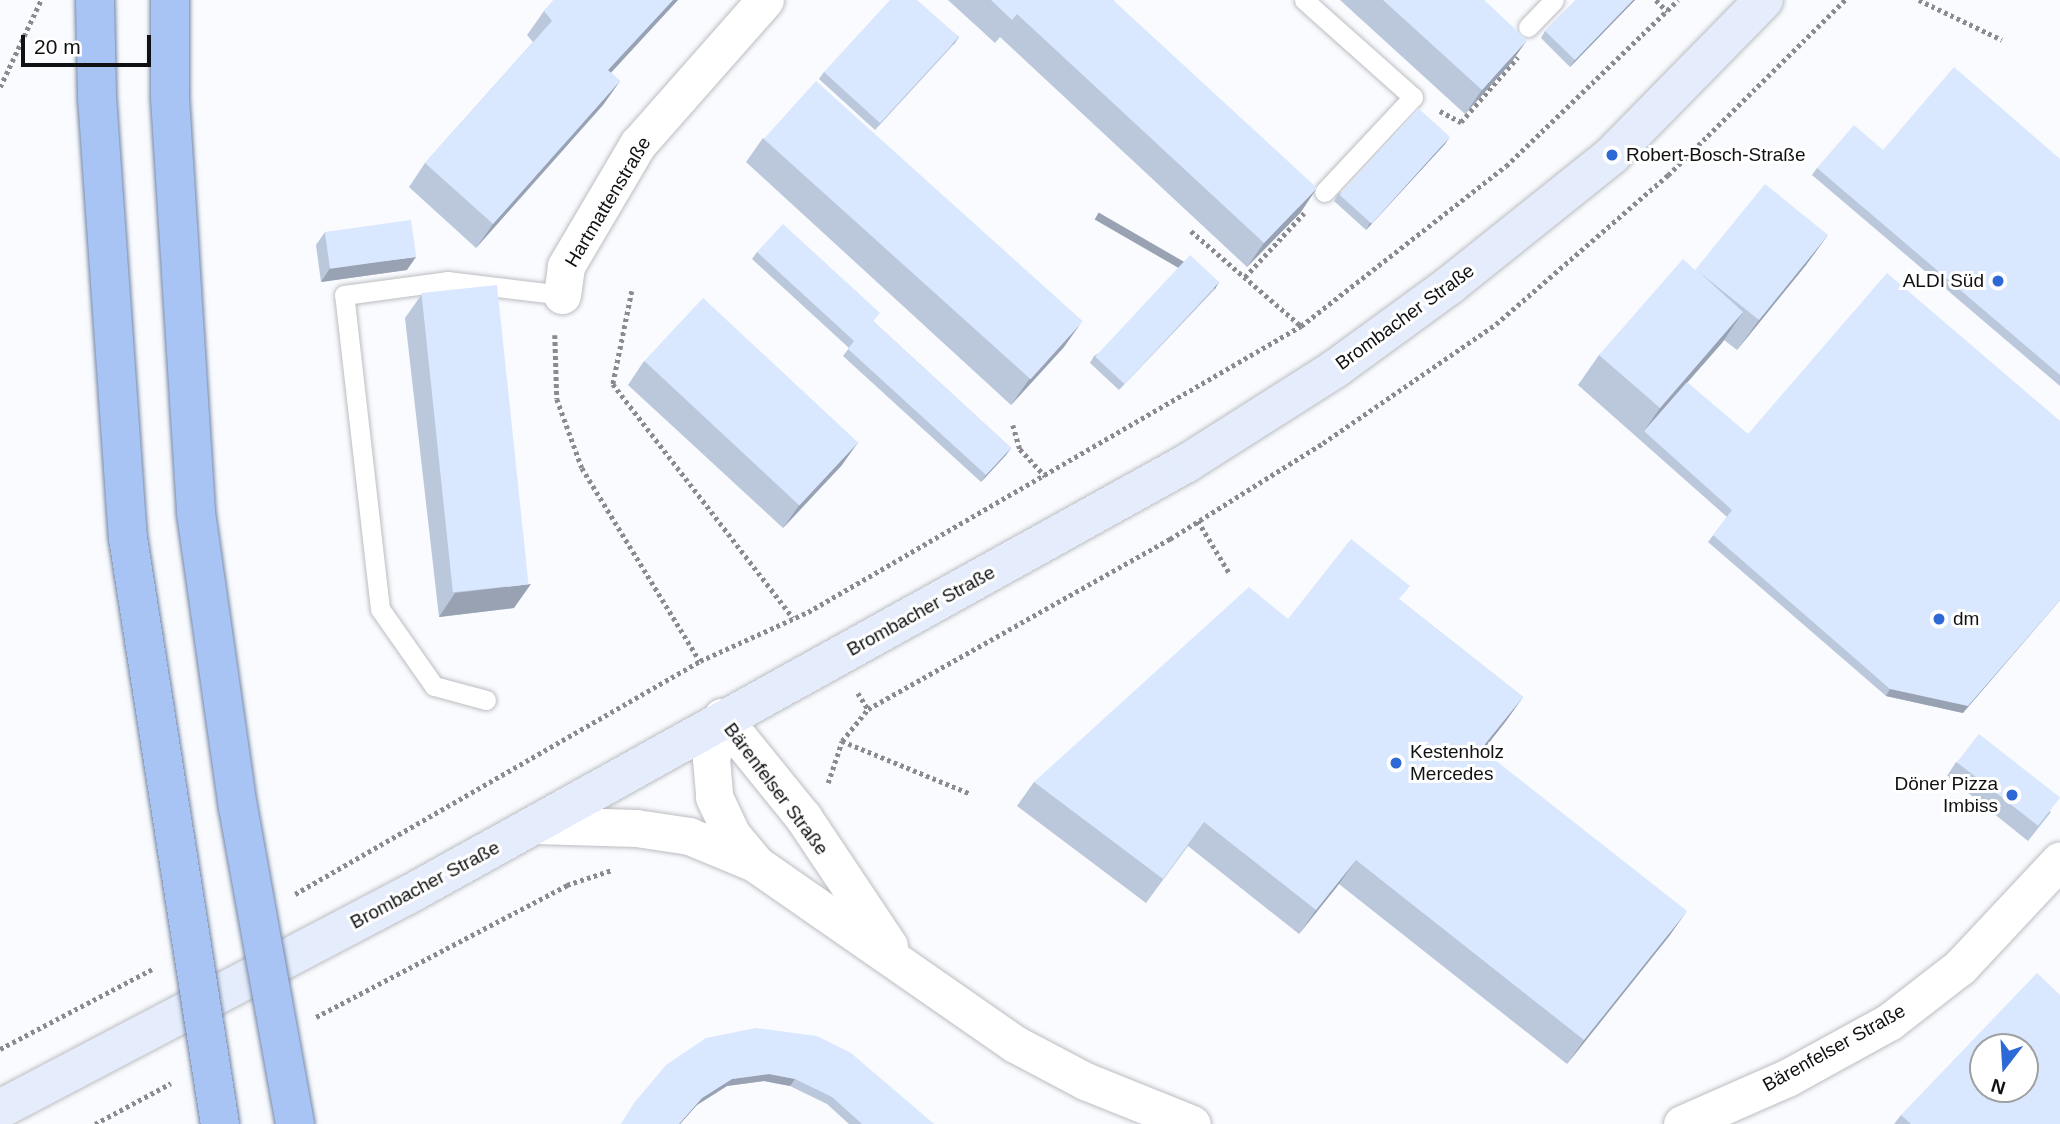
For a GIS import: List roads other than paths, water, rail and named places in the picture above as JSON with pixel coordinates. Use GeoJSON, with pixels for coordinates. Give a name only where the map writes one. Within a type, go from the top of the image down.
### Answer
{"type":"FeatureCollection","features":[{"type":"Feature","properties":{"kind":"highway"},"geometry":{"type":"LineString","coordinates":[[95,0],[97,97],[128,538],[220,1124]]}},
{"type":"Feature","properties":{"kind":"highway"},"geometry":{"type":"LineString","coordinates":[[170,0],[170,98],[196,513],[238,807],[295,1124]]}},
{"type":"Feature","properties":{"kind":"main road","name":"Brombacher Straße"},"geometry":{"type":"LineString","coordinates":[[0,1109],[535,825],[722,718],[1187,463],[1335,369],[1450,285],[1612,155],[1764,0]]}},
{"type":"Feature","properties":{"kind":"street","name":"Hartmattenstraße"},"geometry":{"type":"LineString","coordinates":[[562,295],[566,266],[638,144],[765,0]]}},
{"type":"Feature","properties":{"kind":"street","name":"Bärenfelser Straße"},"geometry":{"type":"LineString","coordinates":[[722,718],[790,802],[897,959]]}},
{"type":"Feature","properties":{"kind":"street","name":"Bärenfelser Straße"},"geometry":{"type":"LineString","coordinates":[[722,718],[711,759],[714,797],[732,835],[756,864],[790,892],[897,959],[1015,1044],[1085,1081],[1192,1124]]}},
{"type":"Feature","properties":{"kind":"street","name":"Bärenfelser Straße"},"geometry":{"type":"LineString","coordinates":[[535,825],[636,828],[689,836],[756,864]]}},
{"type":"Feature","properties":{"kind":"street","name":"Bärenfelser Straße"},"geometry":{"type":"LineString","coordinates":[[1682,1124],[1787,1078],[1888,1022],[1960,967],[2060,860]]}},
{"type":"Feature","properties":{"kind":"lane"},"geometry":{"type":"LineString","coordinates":[[1304,0],[1413,97],[1324,192]]}},
{"type":"Feature","properties":{"kind":"lane"},"geometry":{"type":"LineString","coordinates":[[1528,27],[1555,0]]}},
{"type":"Feature","properties":{"kind":"lane"},"geometry":{"type":"LineString","coordinates":[[486,700],[434,686],[380,609],[344,295],[447,281],[562,295]]}},
{"type":"Feature","properties":{"kind":"place","name":"Robert-Bosch-Straße"},"geometry":{"type":"Point","coordinates":[1612,155]}},
{"type":"Feature","properties":{"kind":"place","name":"ALDI Süd"},"geometry":{"type":"Point","coordinates":[1998,281]}},
{"type":"Feature","properties":{"kind":"place","name":"dm"},"geometry":{"type":"Point","coordinates":[1939,619]}},
{"type":"Feature","properties":{"kind":"place","name":"Kestenholz Mercedes"},"geometry":{"type":"Point","coordinates":[1396,763]}},
{"type":"Feature","properties":{"kind":"place","name":"Döner Pizza Imbiss"},"geometry":{"type":"Point","coordinates":[2012,795]}}]}
